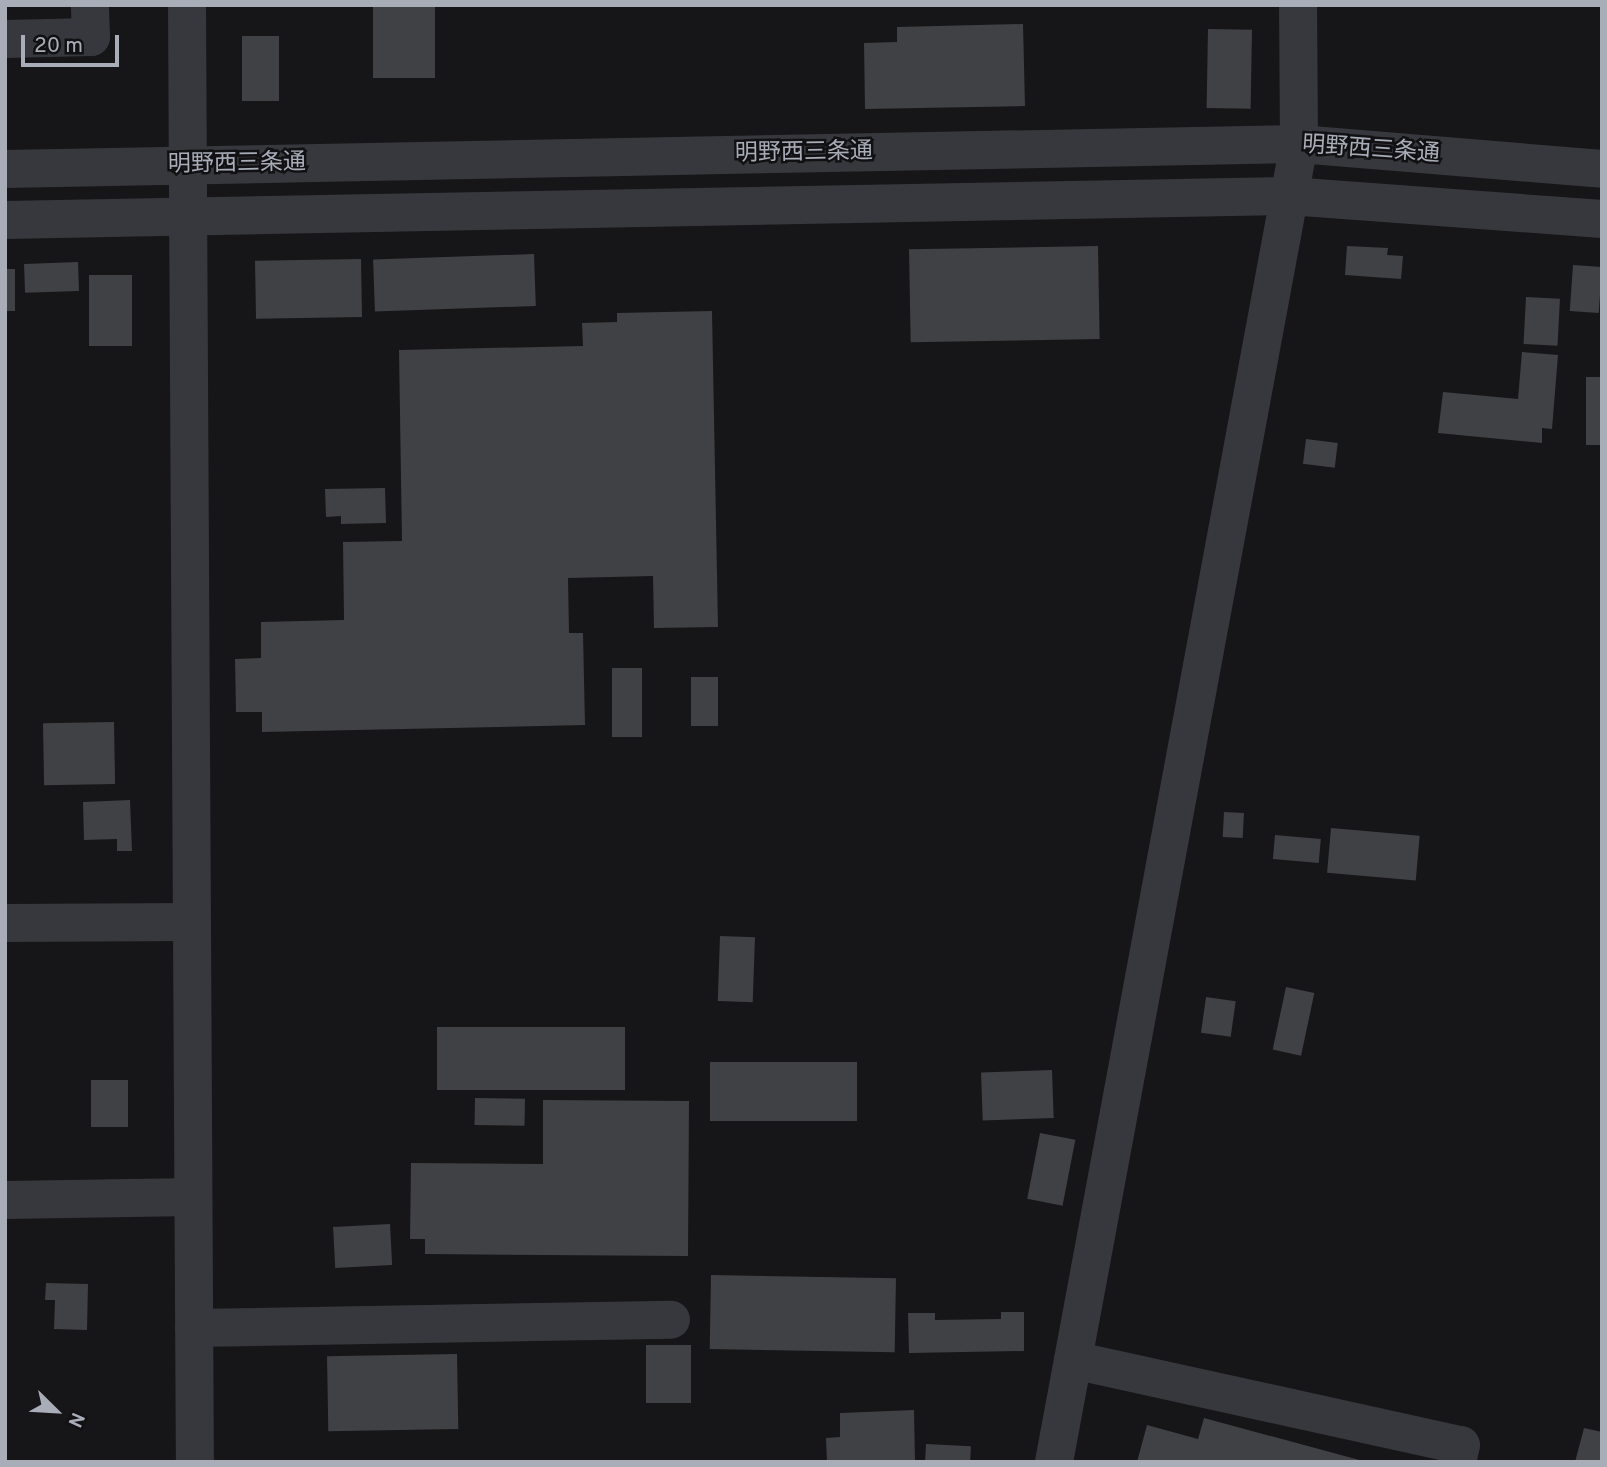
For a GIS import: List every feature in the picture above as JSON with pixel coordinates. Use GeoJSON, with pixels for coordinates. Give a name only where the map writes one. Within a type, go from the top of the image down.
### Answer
{"type":"FeatureCollection","features":[{"type":"Feature","properties":{"kind":"street"},"geometry":{"type":"LineString","coordinates":[[5,39],[91,37],[90,5]]}},
{"type":"Feature","properties":{"kind":"street"},"geometry":{"type":"LineString","coordinates":[[187,5],[195,1462]]}},
{"type":"Feature","properties":{"kind":"street"},"geometry":{"type":"LineString","coordinates":[[1054,1462],[1299,144],[1298,5]]}},
{"type":"Feature","properties":{"kind":"street","name":"明野西三条通"},"geometry":{"type":"LineString","coordinates":[[5,169],[1299,144],[1602,169]]}},
{"type":"Feature","properties":{"kind":"street"},"geometry":{"type":"LineString","coordinates":[[5,220],[1289,197],[1602,219]]}},
{"type":"Feature","properties":{"kind":"street"},"geometry":{"type":"LineString","coordinates":[[5,923],[192,922]]}},
{"type":"Feature","properties":{"kind":"street"},"geometry":{"type":"LineString","coordinates":[[5,1200],[193,1198]]}},
{"type":"Feature","properties":{"kind":"street"},"geometry":{"type":"LineString","coordinates":[[194,1328],[671,1320]]}},
{"type":"Feature","properties":{"kind":"street"},"geometry":{"type":"LineString","coordinates":[[1073,1360],[1461,1445],[1457,1462]]}},
{"type":"Feature","properties":{"kind":"building"},"geometry":{"type":"Polygon","coordinates":[[[373,5],[435,5],[435,78],[373,78],[373,5]]]}},
{"type":"Feature","properties":{"kind":"building"},"geometry":{"type":"Polygon","coordinates":[[[1023,24],[1025,106],[865,109],[864,43],[897,42],[897,27],[1023,24]]]}},
{"type":"Feature","properties":{"kind":"building"},"geometry":{"type":"Polygon","coordinates":[[[1208,29],[1252,30],[1251,109],[1207,108],[1208,29]]]}},
{"type":"Feature","properties":{"kind":"building"},"geometry":{"type":"Polygon","coordinates":[[[242,36],[279,36],[279,101],[242,101],[242,36]]]}},
{"type":"Feature","properties":{"kind":"building"},"geometry":{"type":"Polygon","coordinates":[[[1098,246],[1100,339],[911,342],[909,249],[1098,246]]]}},
{"type":"Feature","properties":{"kind":"building"},"geometry":{"type":"Polygon","coordinates":[[[1347,246],[1388,248],[1387,255],[1403,256],[1401,279],[1345,275],[1347,246]]]}},
{"type":"Feature","properties":{"kind":"building"},"geometry":{"type":"Polygon","coordinates":[[[534,254],[536,306],[375,312],[373,260],[534,254]]]}},
{"type":"Feature","properties":{"kind":"building"},"geometry":{"type":"Polygon","coordinates":[[[361,259],[362,317],[256,319],[255,261],[361,259]]]}},
{"type":"Feature","properties":{"kind":"building"},"geometry":{"type":"Polygon","coordinates":[[[78,262],[79,291],[25,293],[24,264],[78,262]]]}},
{"type":"Feature","properties":{"kind":"building"},"geometry":{"type":"Polygon","coordinates":[[[1573,265],[1602,267],[1599,313],[1570,311],[1573,265]]]}},
{"type":"Feature","properties":{"kind":"building"},"geometry":{"type":"Polygon","coordinates":[[[5,269],[15,269],[15,311],[5,311],[5,269]]]}},
{"type":"Feature","properties":{"kind":"building"},"geometry":{"type":"Polygon","coordinates":[[[89,275],[132,275],[132,346],[89,346],[89,275]]]}},
{"type":"Feature","properties":{"kind":"building"},"geometry":{"type":"Polygon","coordinates":[[[1526,297],[1560,299],[1557,346],[1524,344],[1526,297]]]}},
{"type":"Feature","properties":{"kind":"building"},"geometry":{"type":"Polygon","coordinates":[[[712,311],[718,627],[654,628],[653,576],[568,578],[569,633],[583,633],[585,725],[262,732],[262,712],[236,712],[235,659],[261,658],[261,622],[344,620],[343,542],[402,541],[399,350],[583,346],[582,323],[617,322],[617,313],[712,311]]]}},
{"type":"Feature","properties":{"kind":"building"},"geometry":{"type":"Polygon","coordinates":[[[1522,352],[1558,355],[1552,429],[1542,428],[1542,443],[1438,433],[1443,392],[1518,399],[1522,352]]]}},
{"type":"Feature","properties":{"kind":"building"},"geometry":{"type":"Polygon","coordinates":[[[1586,377],[1602,377],[1602,445],[1586,445],[1586,377]]]}},
{"type":"Feature","properties":{"kind":"building"},"geometry":{"type":"Polygon","coordinates":[[[1306,439],[1338,443],[1335,468],[1303,464],[1306,439]]]}},
{"type":"Feature","properties":{"kind":"building"},"geometry":{"type":"Polygon","coordinates":[[[385,488],[386,523],[341,524],[341,516],[326,517],[325,489],[385,488]]]}},
{"type":"Feature","properties":{"kind":"building"},"geometry":{"type":"Polygon","coordinates":[[[612,668],[642,668],[642,737],[612,737],[612,668]]]}},
{"type":"Feature","properties":{"kind":"building"},"geometry":{"type":"Polygon","coordinates":[[[691,677],[718,677],[718,726],[691,726],[691,677]]]}},
{"type":"Feature","properties":{"kind":"building"},"geometry":{"type":"Polygon","coordinates":[[[114,722],[115,784],[44,785],[43,723],[114,722]]]}},
{"type":"Feature","properties":{"kind":"building"},"geometry":{"type":"Polygon","coordinates":[[[130,800],[132,851],[117,851],[117,839],[84,840],[83,802],[130,800]]]}},
{"type":"Feature","properties":{"kind":"building"},"geometry":{"type":"Polygon","coordinates":[[[1224,812],[1244,813],[1243,838],[1223,837],[1224,812]]]}},
{"type":"Feature","properties":{"kind":"building"},"geometry":{"type":"Polygon","coordinates":[[[1331,828],[1420,836],[1416,881],[1327,873],[1331,828]]]}},
{"type":"Feature","properties":{"kind":"building"},"geometry":{"type":"Polygon","coordinates":[[[1275,835],[1321,839],[1319,863],[1273,859],[1275,835]]]}},
{"type":"Feature","properties":{"kind":"building"},"geometry":{"type":"Polygon","coordinates":[[[720,936],[755,937],[753,1002],[718,1001],[720,936]]]}},
{"type":"Feature","properties":{"kind":"building"},"geometry":{"type":"Polygon","coordinates":[[[1286,987],[1314,993],[1301,1056],[1273,1050],[1286,987]]]}},
{"type":"Feature","properties":{"kind":"building"},"geometry":{"type":"Polygon","coordinates":[[[1206,997],[1236,1001],[1231,1037],[1201,1033],[1206,997]]]}},
{"type":"Feature","properties":{"kind":"building"},"geometry":{"type":"Polygon","coordinates":[[[437,1027],[625,1027],[625,1090],[437,1090],[437,1027]]]}},
{"type":"Feature","properties":{"kind":"building"},"geometry":{"type":"Polygon","coordinates":[[[710,1062],[857,1062],[857,1121],[710,1121],[710,1062]]]}},
{"type":"Feature","properties":{"kind":"building"},"geometry":{"type":"Polygon","coordinates":[[[1052,1070],[1054,1118],[983,1120],[981,1072],[1052,1070]]]}},
{"type":"Feature","properties":{"kind":"building"},"geometry":{"type":"Polygon","coordinates":[[[91,1080],[128,1080],[128,1127],[91,1127],[91,1080]]]}},
{"type":"Feature","properties":{"kind":"building"},"geometry":{"type":"Polygon","coordinates":[[[475,1098],[525,1099],[525,1126],[475,1125],[475,1098]]]}},
{"type":"Feature","properties":{"kind":"building"},"geometry":{"type":"Polygon","coordinates":[[[543,1100],[689,1101],[688,1256],[425,1254],[425,1239],[410,1239],[411,1163],[543,1164],[543,1100]]]}},
{"type":"Feature","properties":{"kind":"building"},"geometry":{"type":"Polygon","coordinates":[[[1040,1133],[1075,1140],[1063,1206],[1027,1199],[1040,1133]]]}},
{"type":"Feature","properties":{"kind":"building"},"geometry":{"type":"Polygon","coordinates":[[[390,1224],[392,1265],[335,1268],[333,1227],[390,1224]]]}},
{"type":"Feature","properties":{"kind":"building"},"geometry":{"type":"Polygon","coordinates":[[[711,1275],[896,1278],[895,1352],[710,1349],[711,1275]]]}},
{"type":"Feature","properties":{"kind":"building"},"geometry":{"type":"Polygon","coordinates":[[[46,1283],[88,1284],[87,1330],[54,1329],[55,1300],[45,1300],[46,1283]]]}},
{"type":"Feature","properties":{"kind":"building"},"geometry":{"type":"Polygon","coordinates":[[[1001,1312],[1024,1312],[1024,1351],[909,1353],[908,1313],[935,1313],[935,1320],[1001,1319],[1001,1312]]]}},
{"type":"Feature","properties":{"kind":"building"},"geometry":{"type":"Polygon","coordinates":[[[646,1345],[691,1345],[691,1403],[646,1403],[646,1345]]]}},
{"type":"Feature","properties":{"kind":"building"},"geometry":{"type":"Polygon","coordinates":[[[457,1354],[458,1429],[328,1431],[327,1356],[457,1354]]]}},
{"type":"Feature","properties":{"kind":"building"},"geometry":{"type":"Polygon","coordinates":[[[914,1410],[915,1462],[827,1462],[826,1438],[840,1437],[840,1413],[914,1410]]]}},
{"type":"Feature","properties":{"kind":"building"},"geometry":{"type":"Polygon","coordinates":[[[1204,1418],[1363,1462],[1137,1462],[1147,1425],[1198,1439],[1204,1418]]]}},
{"type":"Feature","properties":{"kind":"building"},"geometry":{"type":"Polygon","coordinates":[[[1584,1428],[1602,1432],[1602,1462],[1575,1462],[1584,1428]]]}},
{"type":"Feature","properties":{"kind":"building"},"geometry":{"type":"Polygon","coordinates":[[[926,1444],[971,1446],[970,1462],[925,1462],[926,1444]]]}}]}
